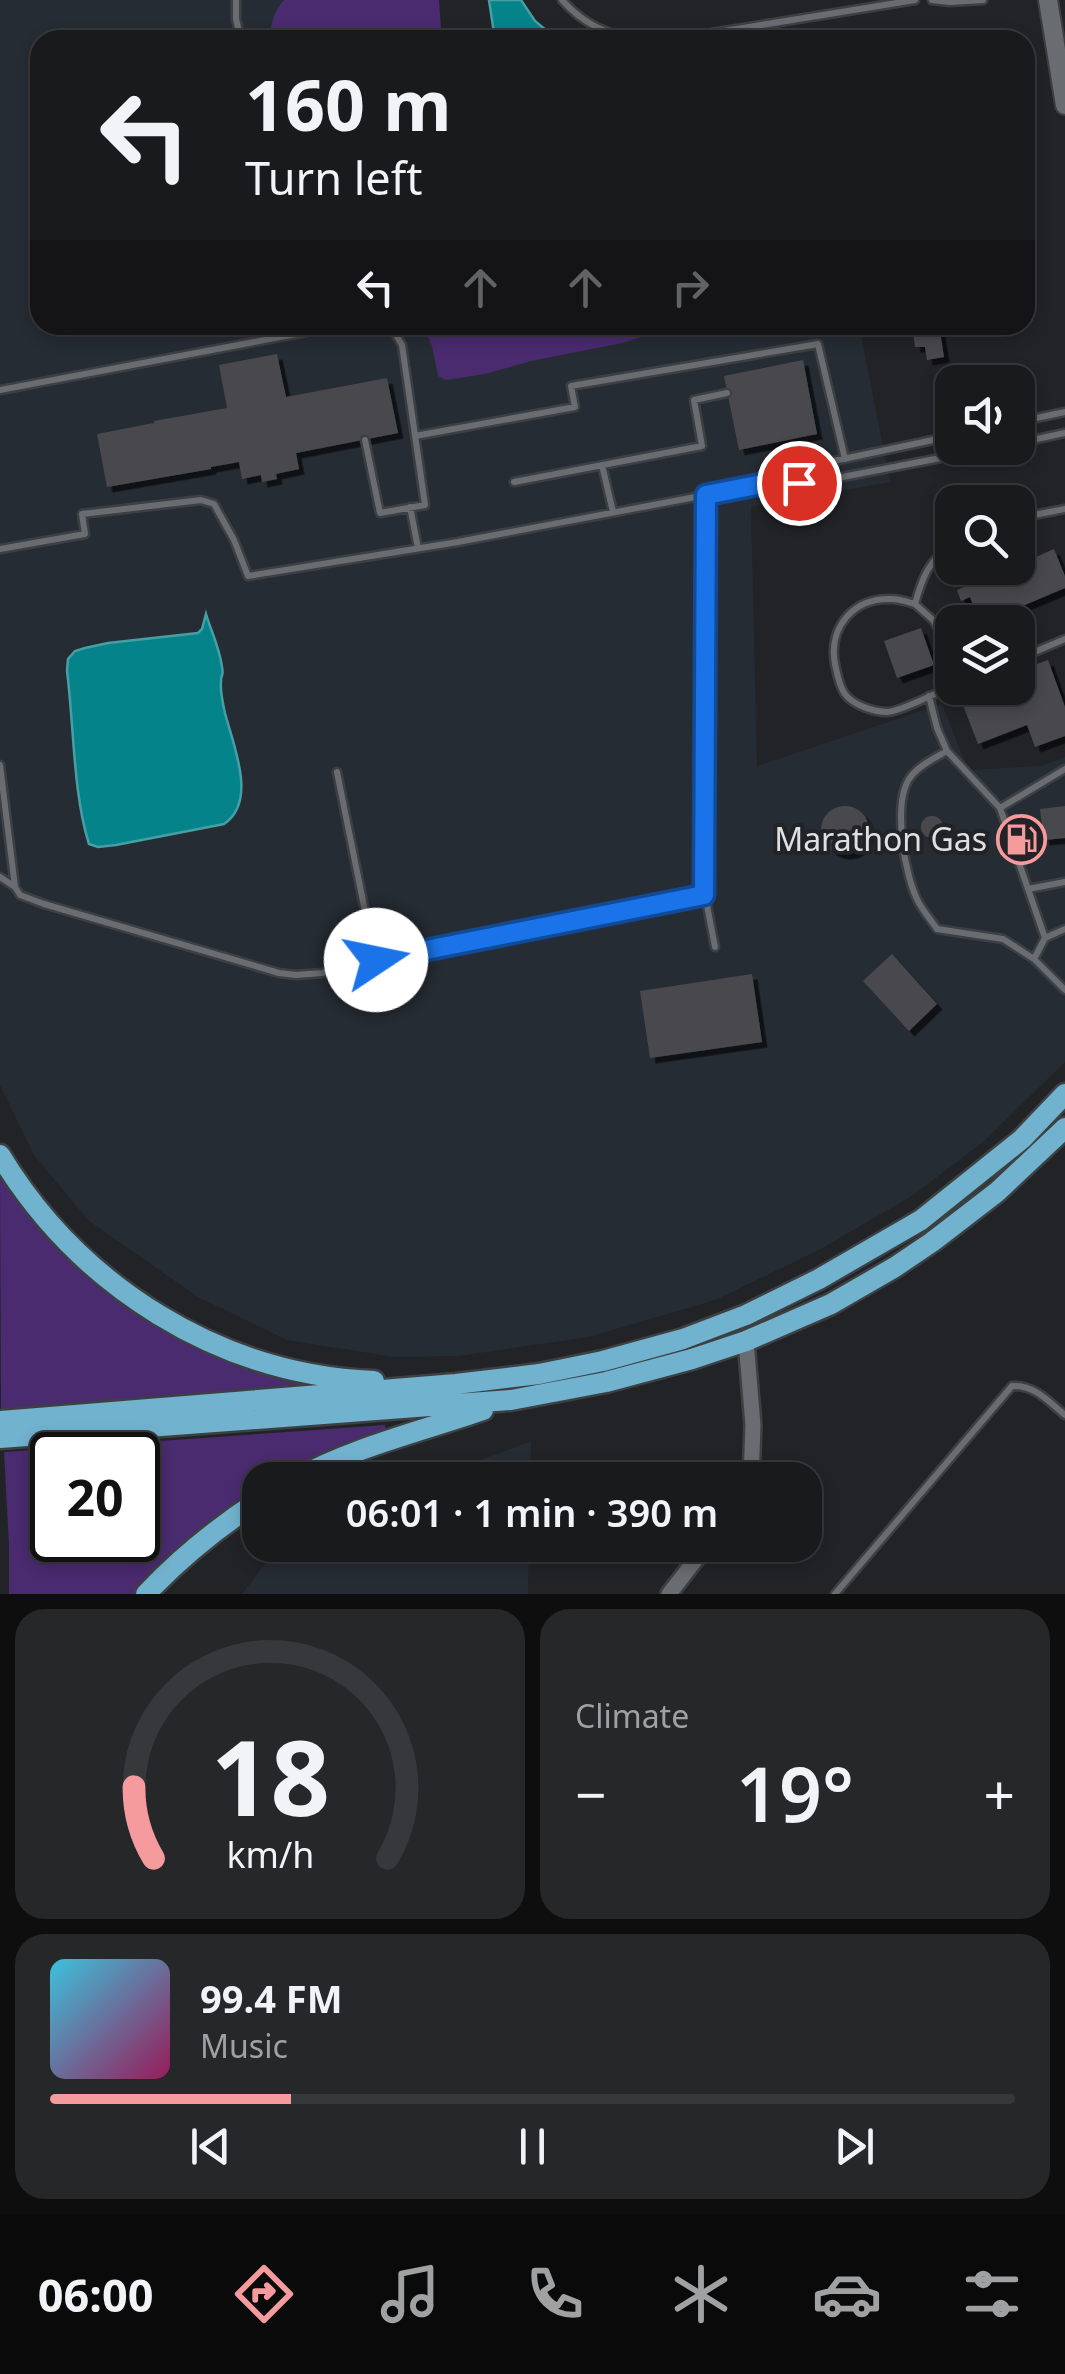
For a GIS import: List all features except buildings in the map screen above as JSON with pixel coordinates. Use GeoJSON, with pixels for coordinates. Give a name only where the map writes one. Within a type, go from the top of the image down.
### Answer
{"type":"FeatureCollection","features":[{"type":"Feature","properties":{"kind":"highway"},"geometry":{"type":"LineString","coordinates":[[0,1438],[42,1427],[538,1374],[683,1339],[746,1315],[819,1280],[920,1220],[1022,1139],[1065,1094]]}},
{"type":"Feature","properties":{"kind":"highway"},"geometry":{"type":"LineString","coordinates":[[328,1462],[511,1400],[606,1382],[692,1359],[746,1341],[831,1304],[932,1242],[1009,1181],[1065,1128]]}},
{"type":"Feature","properties":{"kind":"highway"},"geometry":{"type":"LineString","coordinates":[[0,1154],[32,1203],[82,1258],[140,1304],[202,1339],[247,1358],[360,1381],[456,1384]]}},
{"type":"Feature","properties":{"kind":"highway"},"geometry":{"type":"LineString","coordinates":[[0,1421],[42,1427],[511,1400]]}},
{"type":"Feature","properties":{"kind":"highway"},"geometry":{"type":"LineString","coordinates":[[146,1594],[184,1557],[242,1512]]}},
{"type":"Feature","properties":{"kind":"main road"},"geometry":{"type":"LineString","coordinates":[[1048,0],[1065,104]]}},
{"type":"Feature","properties":{"kind":"street"},"geometry":{"type":"LineString","coordinates":[[746,1341],[751,1462]]}},
{"type":"Feature","properties":{"kind":"street"},"geometry":{"type":"LineString","coordinates":[[669,1594],[694,1562]]}},
{"type":"Feature","properties":{"kind":"lane"},"geometry":{"type":"LineString","coordinates":[[236,0],[239,30]]}},
{"type":"Feature","properties":{"kind":"lane"},"geometry":{"type":"LineString","coordinates":[[562,0],[579,18],[603,30]]}},
{"type":"Feature","properties":{"kind":"lane"},"geometry":{"type":"LineString","coordinates":[[730,30],[915,0]]}},
{"type":"Feature","properties":{"kind":"lane"},"geometry":{"type":"LineString","coordinates":[[932,0],[982,0]]}},
{"type":"Feature","properties":{"kind":"lane"},"geometry":{"type":"LineString","coordinates":[[0,390],[291,335]]}},
{"type":"Feature","properties":{"kind":"lane"},"geometry":{"type":"LineString","coordinates":[[364,440],[380,513],[425,504],[402,345],[396,335]]}},
{"type":"Feature","properties":{"kind":"lane"},"geometry":{"type":"LineString","coordinates":[[415,436],[575,407],[571,386],[818,344],[844,459]]}},
{"type":"Feature","properties":{"kind":"lane"},"geometry":{"type":"LineString","coordinates":[[514,482],[702,446],[694,400],[728,393]]}},
{"type":"Feature","properties":{"kind":"lane"},"geometry":{"type":"LineString","coordinates":[[1035,418],[1065,412]]}},
{"type":"Feature","properties":{"kind":"lane"},"geometry":{"type":"LineString","coordinates":[[1035,439],[1065,433]]}},
{"type":"Feature","properties":{"kind":"lane"},"geometry":{"type":"LineString","coordinates":[[772,482],[795,470],[935,440]]}},
{"type":"Feature","properties":{"kind":"lane"},"geometry":{"type":"LineString","coordinates":[[0,549],[85,534],[82,514],[201,500],[214,504],[248,576],[772,482],[827,480],[935,459]]}},
{"type":"Feature","properties":{"kind":"lane"},"geometry":{"type":"LineString","coordinates":[[602,465],[613,512]]}},
{"type":"Feature","properties":{"kind":"lane"},"geometry":{"type":"LineString","coordinates":[[706,495],[704,895],[715,947]]}},
{"type":"Feature","properties":{"kind":"lane"},"geometry":{"type":"LineString","coordinates":[[410,507],[418,548]]}},
{"type":"Feature","properties":{"kind":"lane"},"geometry":{"type":"LineString","coordinates":[[1035,514],[1065,508]]}},
{"type":"Feature","properties":{"kind":"lane"},"geometry":{"type":"LineString","coordinates":[[915,604],[922,577],[935,558]]}},
{"type":"Feature","properties":{"kind":"lane"},"geometry":{"type":"LineString","coordinates":[[935,623],[915,604],[874,600],[846,615],[836,633],[833,653],[845,695],[864,708],[889,712],[935,693]]}},
{"type":"Feature","properties":{"kind":"lane"},"geometry":{"type":"LineString","coordinates":[[1035,651],[1065,638]]}},
{"type":"Feature","properties":{"kind":"lane"},"geometry":{"type":"LineString","coordinates":[[928,696],[947,751],[1000,808],[1045,938]]}},
{"type":"Feature","properties":{"kind":"lane"},"geometry":{"type":"LineString","coordinates":[[947,751],[919,768],[908,781],[902,799],[900,822],[917,900],[937,929],[1003,939],[1034,959],[1065,990]]}},
{"type":"Feature","properties":{"kind":"lane"},"geometry":{"type":"LineString","coordinates":[[0,764],[14,886]]}},
{"type":"Feature","properties":{"kind":"lane"},"geometry":{"type":"LineString","coordinates":[[1000,808],[1065,769]]}},
{"type":"Feature","properties":{"kind":"lane"},"geometry":{"type":"LineString","coordinates":[[337,772],[376,960]]}},
{"type":"Feature","properties":{"kind":"lane"},"geometry":{"type":"LineString","coordinates":[[0,877],[20,895],[44,904],[296,975],[704,895]]}},
{"type":"Feature","properties":{"kind":"lane"},"geometry":{"type":"LineString","coordinates":[[1028,888],[1065,882]]}},
{"type":"Feature","properties":{"kind":"lane"},"geometry":{"type":"LineString","coordinates":[[1034,959],[1045,938],[1065,929]]}},
{"type":"Feature","properties":{"kind":"lane"},"geometry":{"type":"LineString","coordinates":[[836,1594],[1012,1386],[1035,1390],[1065,1416]]}},
{"type":"Feature","properties":{"kind":"shaded area"},"geometry":{"type":"Polygon","coordinates":[[[0,0],[315,0],[291,30],[30,30],[30,335],[861,335],[890,482],[751,507],[757,766],[939,705],[942,705],[968,770],[1041,766],[1065,757],[1065,1062],[982,1143],[912,1196],[817,1251],[715,1300],[589,1337],[459,1356],[394,1357],[287,1340],[198,1297],[89,1221],[34,1155],[0,1085],[0,0]]]}},
{"type":"Feature","properties":{"kind":"shaded area"},"geometry":{"type":"Polygon","coordinates":[[[284,0],[439,0],[442,30],[271,30],[284,0]]]}},
{"type":"Feature","properties":{"kind":"shaded area"},"geometry":{"type":"Polygon","coordinates":[[[427,335],[648,335],[446,380],[438,376],[427,335]]]}},
{"type":"Feature","properties":{"kind":"shaded area"},"geometry":{"type":"Polygon","coordinates":[[[0,1170],[36,1219],[247,1365],[300,1381],[300,1385],[1,1413],[0,1170]]]}},
{"type":"Feature","properties":{"kind":"shaded area"},"geometry":{"type":"Polygon","coordinates":[[[385,1425],[386,1432],[313,1462],[242,1462],[242,1507],[137,1594],[9,1594],[4,1452],[30,1450],[30,1562],[160,1562],[160,1441],[385,1425]]]}},
{"type":"Feature","properties":{"kind":"shaded area"},"geometry":{"type":"Polygon","coordinates":[[[531,1441],[530,1462],[476,1462],[531,1441]]]}},
{"type":"Feature","properties":{"kind":"shaded area"},"geometry":{"type":"Polygon","coordinates":[[[529,1562],[528,1594],[242,1594],[265,1564],[529,1562]]]}},
{"type":"Feature","properties":{"kind":"water"},"geometry":{"type":"Polygon","coordinates":[[[489,0],[521,0],[546,30],[494,30],[489,0]]]}},
{"type":"Feature","properties":{"kind":"water"},"geometry":{"type":"Polygon","coordinates":[[[206,614],[221,660],[222,698],[240,772],[240,801],[234,814],[224,824],[116,845],[89,844],[77,782],[68,659],[75,651],[108,643],[198,633],[206,614]]]}},
{"type":"Feature","properties":{"kind":"place","name":"Marathon Gas"},"geometry":{"type":"Point","coordinates":[1022,840]}},
{"type":"Feature","properties":{"kind":"route"},"geometry":{"type":"LineString","coordinates":[[376,960],[704,895],[706,495],[772,482],[799,483]]}}]}
